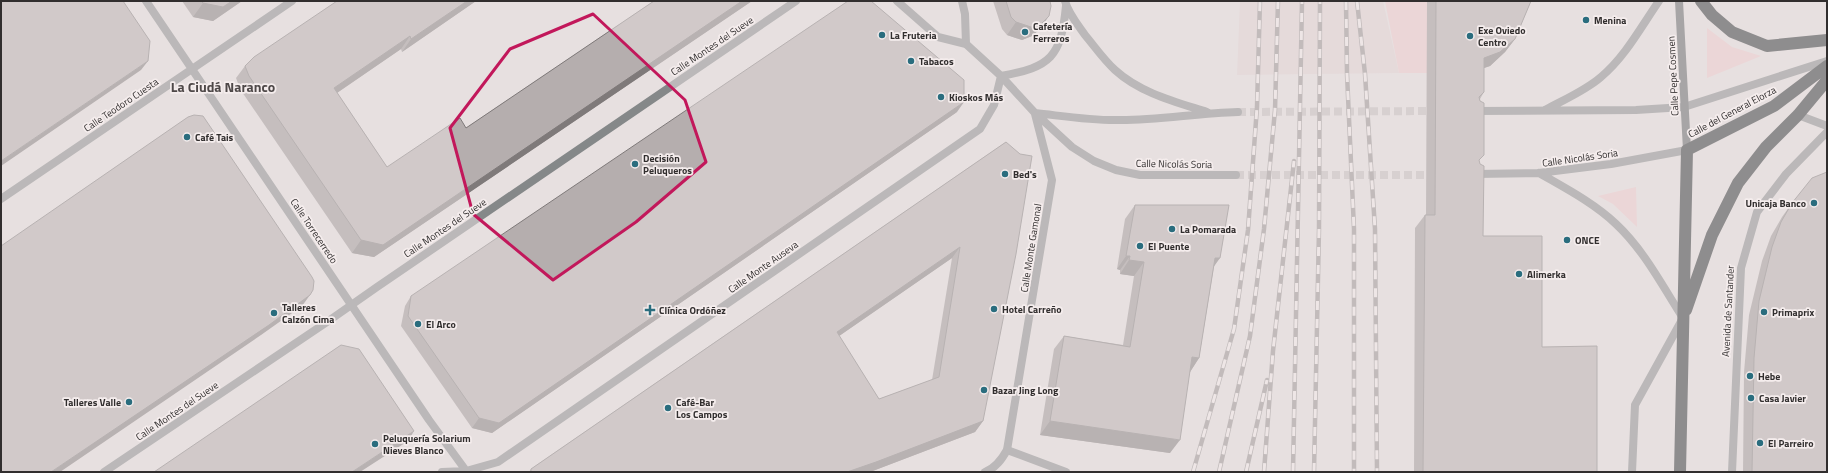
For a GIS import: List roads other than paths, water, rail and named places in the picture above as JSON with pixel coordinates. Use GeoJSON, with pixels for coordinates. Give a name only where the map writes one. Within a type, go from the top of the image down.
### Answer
{"type":"FeatureCollection","features":[{"type":"Feature","properties":{"kind":"highway"},"geometry":{"type":"LineString","coordinates":[[1701,1],[1712,15],[1732,32],[1767,46],[1827,40]]}},
{"type":"Feature","properties":{"kind":"highway","name":"Calle del General Elorza"},"geometry":{"type":"LineString","coordinates":[[1686,150],[1774,106],[1827,66]]}},
{"type":"Feature","properties":{"kind":"highway"},"geometry":{"type":"LineString","coordinates":[[1683,318],[1712,235],[1738,183],[1766,147],[1798,114],[1827,80]]}},
{"type":"Feature","properties":{"kind":"highway"},"geometry":{"type":"LineString","coordinates":[[1680,472],[1686,150]]}},
{"type":"Feature","properties":{"kind":"main road","name":"Calle Pepe Cosmen"},"geometry":{"type":"LineString","coordinates":[[1680,1],[1686,150]]}},
{"type":"Feature","properties":{"kind":"street","name":"Calle Torrecerredo"},"geometry":{"type":"LineString","coordinates":[[146,1],[429,420],[467,471]]}},
{"type":"Feature","properties":{"kind":"street","name":"Calle Teodoro Cuesta"},"geometry":{"type":"LineString","coordinates":[[1,199],[292,1]]}},
{"type":"Feature","properties":{"kind":"street","name":"Calle Montes del Sueve"},"geometry":{"type":"LineString","coordinates":[[104,472],[328,322],[352,304],[796,1]]}},
{"type":"Feature","properties":{"kind":"street","name":"Calle Nicolás Soria"},"geometry":{"type":"LineString","coordinates":[[897,1],[938,37],[966,44],[1001,76],[1035,113],[1072,147],[1094,161],[1116,170],[1140,175],[1236,175]]}},
{"type":"Feature","properties":{"kind":"street"},"geometry":{"type":"LineString","coordinates":[[962,1],[965,14],[966,44]]}},
{"type":"Feature","properties":{"kind":"street"},"geometry":{"type":"LineString","coordinates":[[1543,111],[1601,78],[1623,53],[1659,1]]}},
{"type":"Feature","properties":{"kind":"street"},"geometry":{"type":"LineString","coordinates":[[1001,76],[1026,71],[1044,63],[1058,48],[1064,32],[1065,4]]}},
{"type":"Feature","properties":{"kind":"street"},"geometry":{"type":"LineString","coordinates":[[1065,4],[1099,53],[1116,71],[1136,85],[1158,95],[1210,112]]}},
{"type":"Feature","properties":{"kind":"street","name":"Calle del General Elorza"},"geometry":{"type":"LineString","coordinates":[[1684,107],[1827,61]]}},
{"type":"Feature","properties":{"kind":"street","name":"Calle Monte Auseva"},"geometry":{"type":"LineString","coordinates":[[442,472],[467,471],[498,462],[980,129],[994,105],[1001,76]]}},
{"type":"Feature","properties":{"kind":"street"},"geometry":{"type":"LineString","coordinates":[[1475,111],[1636,110],[1684,107]]}},
{"type":"Feature","properties":{"kind":"street"},"geometry":{"type":"LineString","coordinates":[[1035,113],[1119,120],[1156,119],[1210,112],[1238,112]]}},
{"type":"Feature","properties":{"kind":"street","name":"Calle Monte Gamonal"},"geometry":{"type":"LineString","coordinates":[[985,472],[990,470],[1001,460],[1007,450],[1052,180],[1035,113]]}},
{"type":"Feature","properties":{"kind":"street"},"geometry":{"type":"LineString","coordinates":[[1798,114],[1827,126]]}},
{"type":"Feature","properties":{"kind":"street","name":"Avenida de Santander"},"geometry":{"type":"LineString","coordinates":[[1732,472],[1741,268],[1757,212],[1786,174],[1827,132]]}},
{"type":"Feature","properties":{"kind":"street","name":"Calle Nicolás Soria"},"geometry":{"type":"LineString","coordinates":[[1475,174],[1539,174],[1611,164],[1686,150]]}},
{"type":"Feature","properties":{"kind":"street"},"geometry":{"type":"LineString","coordinates":[[1539,174],[1581,198],[1616,223],[1638,248],[1683,318],[1634,405],[1632,472]]}},
{"type":"Feature","properties":{"kind":"street"},"geometry":{"type":"LineString","coordinates":[[1007,450],[1066,472]]}},
{"type":"Feature","properties":{"kind":"tunnel"},"geometry":{"type":"LineString","coordinates":[[1238,112],[1436,111]]}},
{"type":"Feature","properties":{"kind":"tunnel"},"geometry":{"type":"LineString","coordinates":[[1236,175],[1437,175]]}},
{"type":"Feature","properties":{"kind":"railway"},"geometry":{"type":"LineString","coordinates":[[1193,472],[1234,329],[1248,230],[1257,107],[1260,1]]}},
{"type":"Feature","properties":{"kind":"railway"},"geometry":{"type":"LineString","coordinates":[[1219,472],[1250,336],[1264,229],[1275,110],[1278,1]]}},
{"type":"Feature","properties":{"kind":"railway"},"geometry":{"type":"LineString","coordinates":[[1293,472],[1302,1]]}},
{"type":"Feature","properties":{"kind":"railway"},"geometry":{"type":"LineString","coordinates":[[1314,472],[1319,229],[1320,1]]}},
{"type":"Feature","properties":{"kind":"railway"},"geometry":{"type":"LineString","coordinates":[[1346,1],[1347,74],[1354,229],[1354,472]]}},
{"type":"Feature","properties":{"kind":"railway"},"geometry":{"type":"LineString","coordinates":[[1357,1],[1365,74],[1375,229],[1377,472]]}},
{"type":"Feature","properties":{"kind":"railway"},"geometry":{"type":"LineString","coordinates":[[1264,472],[1273,351],[1294,161]]}},
{"type":"Feature","properties":{"kind":"railway"},"geometry":{"type":"LineString","coordinates":[[1246,472],[1267,380]]}},
{"type":"Feature","properties":{"kind":"place","name":"Menina"},"geometry":{"type":"Point","coordinates":[1586,20]}},
{"type":"Feature","properties":{"kind":"place","name":"Cafetería Ferreros"},"geometry":{"type":"Point","coordinates":[1025,32]}},
{"type":"Feature","properties":{"kind":"place","name":"La Fruteria"},"geometry":{"type":"Point","coordinates":[882,35]}},
{"type":"Feature","properties":{"kind":"place","name":"Exe Oviedo Centro"},"geometry":{"type":"Point","coordinates":[1470,36]}},
{"type":"Feature","properties":{"kind":"place","name":"Tabacos"},"geometry":{"type":"Point","coordinates":[911,61]}},
{"type":"Feature","properties":{"kind":"place","name":"Kioskos Más"},"geometry":{"type":"Point","coordinates":[941,97]}},
{"type":"Feature","properties":{"kind":"place","name":"Café Tais"},"geometry":{"type":"Point","coordinates":[187,137]}},
{"type":"Feature","properties":{"kind":"place","name":"Decisión Peluqueros"},"geometry":{"type":"Point","coordinates":[635,164]}},
{"type":"Feature","properties":{"kind":"place","name":"Bed's"},"geometry":{"type":"Point","coordinates":[1005,174]}},
{"type":"Feature","properties":{"kind":"place","name":"Unicaja Banco"},"geometry":{"type":"Point","coordinates":[1814,203]}},
{"type":"Feature","properties":{"kind":"place","name":"La Pomarada"},"geometry":{"type":"Point","coordinates":[1172,229]}},
{"type":"Feature","properties":{"kind":"place","name":"ONCE"},"geometry":{"type":"Point","coordinates":[1567,240]}},
{"type":"Feature","properties":{"kind":"place","name":"El Puente"},"geometry":{"type":"Point","coordinates":[1140,246]}},
{"type":"Feature","properties":{"kind":"place","name":"Alimerka"},"geometry":{"type":"Point","coordinates":[1519,274]}},
{"type":"Feature","properties":{"kind":"place","name":"Hotel Carreño"},"geometry":{"type":"Point","coordinates":[994,309]}},
{"type":"Feature","properties":{"kind":"place","name":"Clínica Ordóñez"},"geometry":{"type":"Point","coordinates":[650,310]}},
{"type":"Feature","properties":{"kind":"place","name":"Primaprix"},"geometry":{"type":"Point","coordinates":[1764,312]}},
{"type":"Feature","properties":{"kind":"place","name":"Talleres Calzón Cima"},"geometry":{"type":"Point","coordinates":[274,313]}},
{"type":"Feature","properties":{"kind":"place","name":"El Arco"},"geometry":{"type":"Point","coordinates":[418,324]}},
{"type":"Feature","properties":{"kind":"place","name":"Hebe"},"geometry":{"type":"Point","coordinates":[1750,376]}},
{"type":"Feature","properties":{"kind":"place","name":"Bazar Jing Long"},"geometry":{"type":"Point","coordinates":[984,390]}},
{"type":"Feature","properties":{"kind":"place","name":"Casa Javier"},"geometry":{"type":"Point","coordinates":[1751,398]}},
{"type":"Feature","properties":{"kind":"place","name":"Talleres Valle"},"geometry":{"type":"Point","coordinates":[129,402]}},
{"type":"Feature","properties":{"kind":"place","name":"Café-Bar Los Campos"},"geometry":{"type":"Point","coordinates":[668,408]}},
{"type":"Feature","properties":{"kind":"place","name":"El Parreiro"},"geometry":{"type":"Point","coordinates":[1760,443]}},
{"type":"Feature","properties":{"kind":"place","name":"Peluquería Solarium Nieves Blanco"},"geometry":{"type":"Point","coordinates":[375,444]}},
{"type":"Feature","properties":{"kind":"district","name":"La Ciudá Naranco"},"geometry":{"type":"Point","coordinates":[223,86]}}]}
